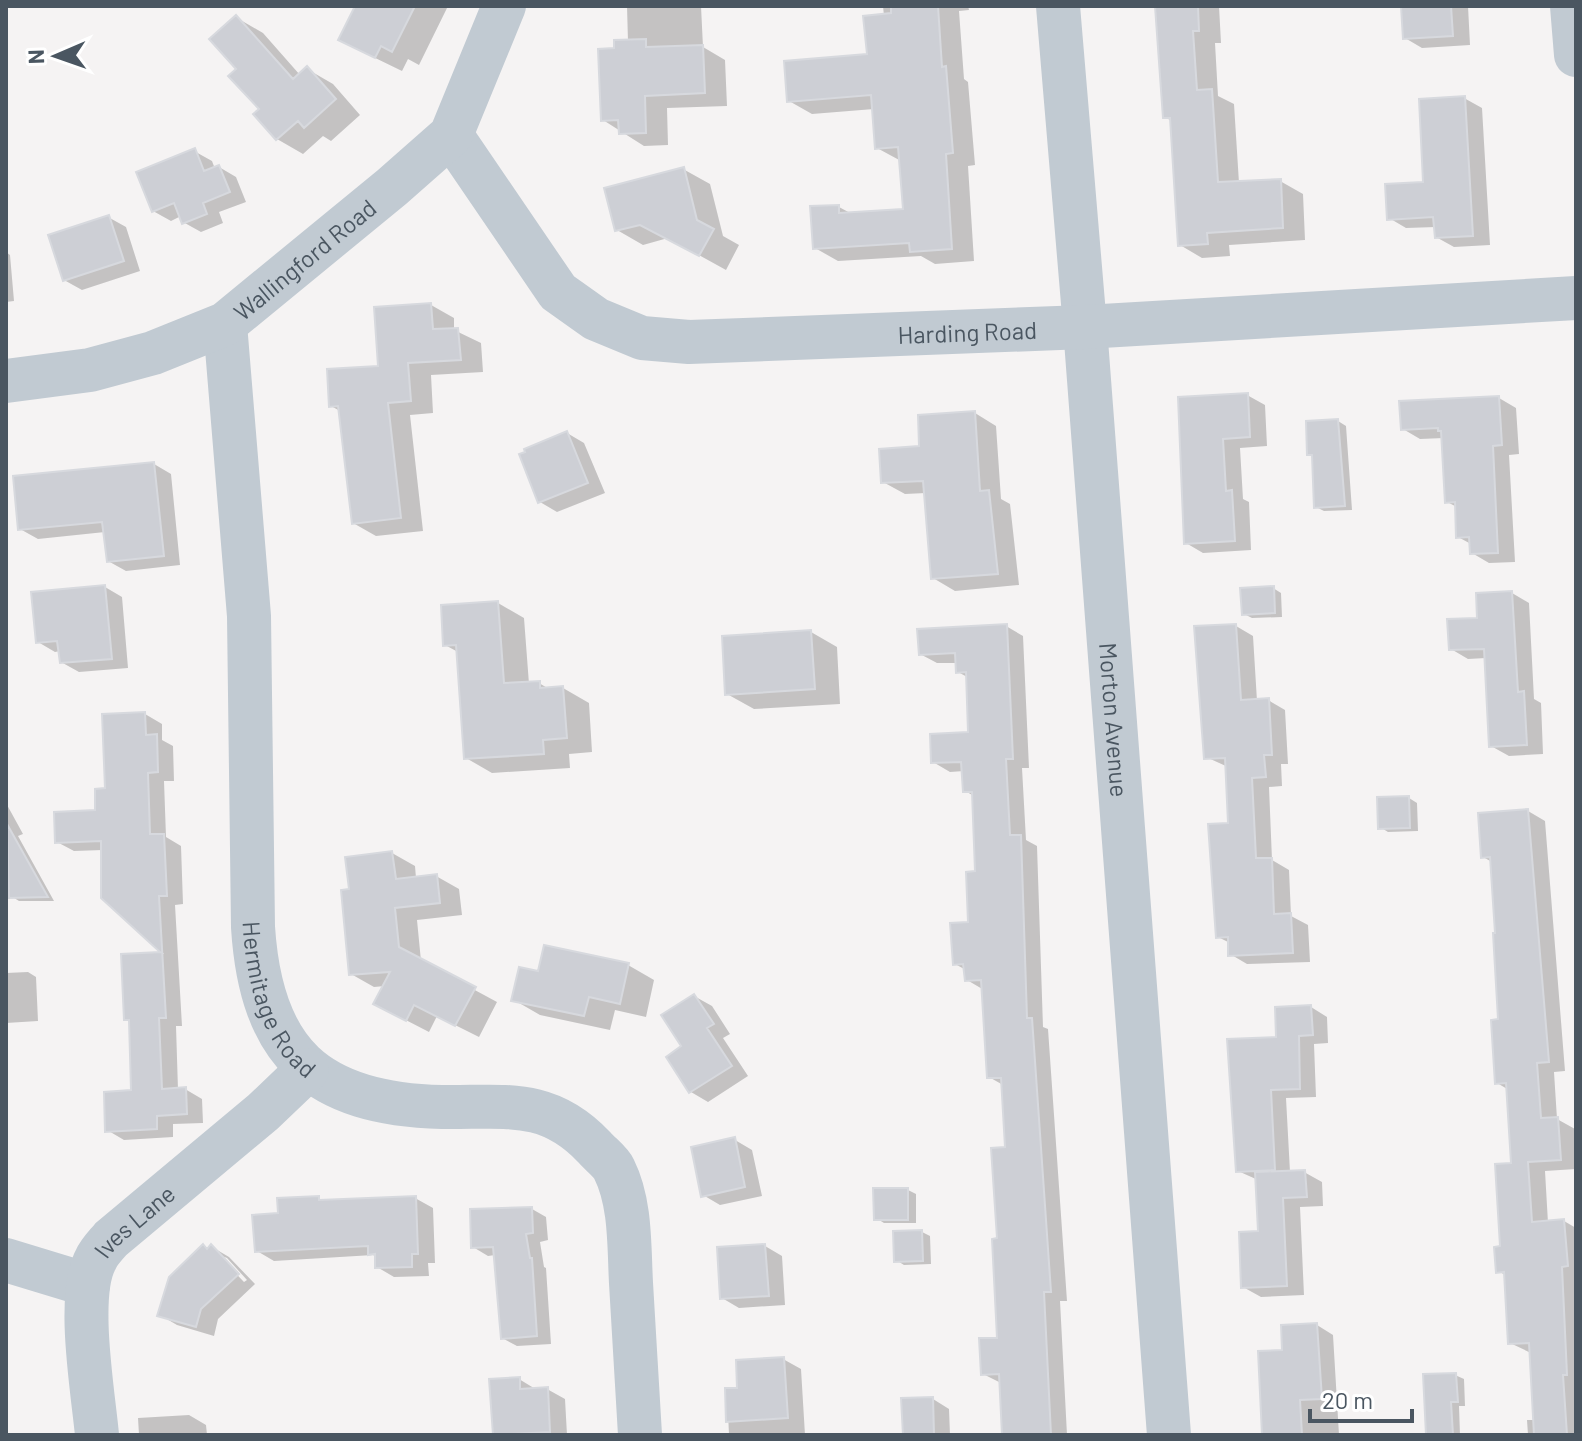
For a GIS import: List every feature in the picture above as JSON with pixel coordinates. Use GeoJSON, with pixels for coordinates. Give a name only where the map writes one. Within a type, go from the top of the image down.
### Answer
{"type":"FeatureCollection","features":[{"type":"Feature","properties":{"kind":"street","name":"Wallingford Road"},"geometry":{"type":"LineString","coordinates":[[6,381],[90,370],[153,353],[225,324],[451,135],[504,6]]}},
{"type":"Feature","properties":{"kind":"street","name":"Morton Avenue"},"geometry":{"type":"LineString","coordinates":[[1058,6],[1169,1435]]}},
{"type":"Feature","properties":{"kind":"street"},"geometry":{"type":"LineString","coordinates":[[1572,6],[1576,55]]}},
{"type":"Feature","properties":{"kind":"street","name":"Harding Road"},"geometry":{"type":"LineString","coordinates":[[451,135],[558,292],[596,319],[642,338],[689,342],[1085,327],[1576,298]]}},
{"type":"Feature","properties":{"kind":"street","name":"Hermitage Road"},"geometry":{"type":"LineString","coordinates":[[225,324],[249,616],[255,964],[267,1003],[284,1040],[307,1070],[338,1089],[386,1102],[542,1110],[582,1134],[613,1168],[627,1213],[640,1435]]}},
{"type":"Feature","properties":{"kind":"street","name":"Ives Lane"},"geometry":{"type":"LineString","coordinates":[[97,1435],[87,1311],[88,1285],[95,1259],[111,1239],[263,1112],[307,1070]]}},
{"type":"Feature","properties":{"kind":"street"},"geometry":{"type":"LineString","coordinates":[[6,1260],[88,1285]]}},
{"type":"Feature","properties":{"kind":"building"},"geometry":{"type":"Polygon","coordinates":[[[355,6],[415,6],[392,52],[381,46],[375,58],[338,40],[355,6]]]}},
{"type":"Feature","properties":{"kind":"building"},"geometry":{"type":"Polygon","coordinates":[[[891,6],[938,6],[953,153],[946,154],[952,249],[910,252],[909,243],[813,249],[810,206],[839,205],[839,213],[903,209],[898,147],[875,149],[871,95],[787,102],[784,61],[867,54],[863,16],[891,13],[891,6]]]}},
{"type":"Feature","properties":{"kind":"building"},"geometry":{"type":"Polygon","coordinates":[[[1155,6],[1198,6],[1199,31],[1193,31],[1197,90],[1212,89],[1218,182],[1281,179],[1283,228],[1207,233],[1208,244],[1178,246],[1170,118],[1163,118],[1155,6]]]}},
{"type":"Feature","properties":{"kind":"building"},"geometry":{"type":"Polygon","coordinates":[[[1401,6],[1451,6],[1453,36],[1403,39],[1401,6]]]}},
{"type":"Feature","properties":{"kind":"building"},"geometry":{"type":"Polygon","coordinates":[[[236,15],[293,79],[307,66],[336,99],[304,128],[298,121],[276,140],[253,114],[259,109],[228,76],[236,69],[209,39],[236,15]]]}},
{"type":"Feature","properties":{"kind":"building"},"geometry":{"type":"Polygon","coordinates":[[[646,39],[646,47],[703,45],[705,93],[645,96],[646,133],[619,134],[618,120],[601,121],[598,49],[614,48],[614,40],[646,39]]]}},
{"type":"Feature","properties":{"kind":"building"},"geometry":{"type":"Polygon","coordinates":[[[1465,96],[1473,236],[1435,238],[1433,217],[1387,220],[1385,184],[1423,182],[1419,99],[1465,96]]]}},
{"type":"Feature","properties":{"kind":"building"},"geometry":{"type":"Polygon","coordinates":[[[195,148],[204,171],[219,165],[230,192],[203,203],[207,214],[182,224],[174,203],[152,212],[136,172],[195,148]]]}},
{"type":"Feature","properties":{"kind":"building"},"geometry":{"type":"Polygon","coordinates":[[[684,167],[697,220],[714,229],[699,256],[640,225],[615,231],[604,188],[684,167]]]}},
{"type":"Feature","properties":{"kind":"building"},"geometry":{"type":"Polygon","coordinates":[[[109,215],[124,261],[63,281],[48,235],[109,215]]]}},
{"type":"Feature","properties":{"kind":"building"},"geometry":{"type":"Polygon","coordinates":[[[431,303],[433,329],[458,328],[461,360],[408,363],[411,401],[388,403],[401,518],[352,524],[338,406],[329,407],[327,369],[378,366],[374,307],[431,303]]]}},
{"type":"Feature","properties":{"kind":"building"},"geometry":{"type":"Polygon","coordinates":[[[1248,393],[1250,437],[1223,439],[1226,491],[1232,490],[1235,541],[1184,544],[1178,397],[1248,393]]]}},
{"type":"Feature","properties":{"kind":"building"},"geometry":{"type":"Polygon","coordinates":[[[1499,396],[1502,445],[1493,446],[1498,553],[1470,554],[1469,537],[1456,538],[1455,502],[1445,503],[1441,431],[1438,428],[1401,430],[1399,401],[1499,396]]]}},
{"type":"Feature","properties":{"kind":"building"},"geometry":{"type":"Polygon","coordinates":[[[975,411],[980,491],[989,490],[998,574],[931,579],[923,481],[881,483],[879,449],[919,446],[918,415],[975,411]]]}},
{"type":"Feature","properties":{"kind":"building"},"geometry":{"type":"Polygon","coordinates":[[[1338,419],[1345,506],[1314,508],[1312,455],[1307,455],[1306,421],[1338,419]]]}},
{"type":"Feature","properties":{"kind":"building"},"geometry":{"type":"Polygon","coordinates":[[[567,431],[588,483],[538,503],[519,454],[567,431]]]}},
{"type":"Feature","properties":{"kind":"building"},"geometry":{"type":"Polygon","coordinates":[[[154,462],[164,556],[107,562],[102,522],[18,530],[13,476],[154,462]]]}},
{"type":"Feature","properties":{"kind":"building"},"geometry":{"type":"Polygon","coordinates":[[[105,585],[112,659],[60,663],[57,641],[36,643],[31,592],[105,585]]]}},
{"type":"Feature","properties":{"kind":"building"},"geometry":{"type":"Polygon","coordinates":[[[1274,586],[1275,613],[1242,615],[1240,588],[1274,586]]]}},
{"type":"Feature","properties":{"kind":"building"},"geometry":{"type":"Polygon","coordinates":[[[1512,591],[1518,692],[1524,691],[1527,745],[1489,747],[1484,649],[1449,650],[1447,619],[1477,618],[1476,593],[1512,591]]]}},
{"type":"Feature","properties":{"kind":"building"},"geometry":{"type":"Polygon","coordinates":[[[498,601],[504,683],[540,681],[540,688],[563,686],[567,738],[543,740],[544,754],[464,759],[456,645],[443,646],[441,605],[498,601]]]}},
{"type":"Feature","properties":{"kind":"building"},"geometry":{"type":"Polygon","coordinates":[[[1007,624],[1013,759],[1006,759],[1010,835],[1021,835],[1027,1018],[1032,1018],[1051,1292],[1044,1292],[1051,1435],[1002,1435],[999,1374],[981,1375],[979,1338],[997,1338],[992,1239],[997,1238],[991,1148],[1005,1147],[1001,1078],[987,1078],[981,980],[965,981],[963,964],[953,965],[950,923],[968,922],[966,872],[975,871],[972,792],[963,792],[961,762],[931,763],[930,734],[968,732],[966,672],[956,673],[955,653],[919,655],[917,629],[1007,624]]]}},
{"type":"Feature","properties":{"kind":"building"},"geometry":{"type":"Polygon","coordinates":[[[1236,624],[1241,700],[1269,698],[1272,755],[1264,755],[1266,777],[1252,778],[1256,858],[1272,858],[1274,914],[1291,913],[1293,953],[1228,956],[1228,937],[1216,938],[1208,824],[1228,823],[1225,758],[1204,759],[1194,626],[1236,624]]]}},
{"type":"Feature","properties":{"kind":"building"},"geometry":{"type":"Polygon","coordinates":[[[811,630],[815,689],[725,695],[722,636],[811,630]]]}},
{"type":"Feature","properties":{"kind":"building"},"geometry":{"type":"Polygon","coordinates":[[[145,712],[146,735],[157,734],[158,772],[148,773],[150,834],[164,834],[167,896],[159,896],[166,1018],[159,1018],[162,1089],[186,1087],[187,1114],[157,1116],[157,1129],[105,1132],[104,1092],[131,1090],[129,1020],[124,1020],[121,954],[160,952],[101,898],[101,841],[55,843],[54,812],[95,810],[95,789],[105,788],[102,714],[145,712]]]}},
{"type":"Feature","properties":{"kind":"building"},"geometry":{"type":"Polygon","coordinates":[[[1409,796],[1410,828],[1378,829],[1377,797],[1409,796]]]}},
{"type":"Feature","properties":{"kind":"building"},"geometry":{"type":"Polygon","coordinates":[[[1528,809],[1549,1062],[1537,1063],[1541,1118],[1558,1117],[1561,1160],[1528,1162],[1532,1222],[1564,1219],[1568,1266],[1562,1267],[1567,1435],[1534,1435],[1529,1343],[1508,1344],[1504,1272],[1496,1273],[1494,1247],[1500,1246],[1495,1164],[1511,1163],[1506,1083],[1495,1084],[1491,1020],[1498,1019],[1495,933],[1490,857],[1481,858],[1478,813],[1528,809]]]}},
{"type":"Feature","properties":{"kind":"building"},"geometry":{"type":"Polygon","coordinates":[[[7,824],[48,897],[9,898],[7,824]]]}},
{"type":"Feature","properties":{"kind":"building"},"geometry":{"type":"Polygon","coordinates":[[[392,851],[396,879],[437,874],[440,903],[395,908],[399,947],[476,987],[455,1026],[414,1005],[406,1021],[373,1004],[390,972],[349,975],[341,890],[349,889],[345,857],[392,851]]]}},
{"type":"Feature","properties":{"kind":"building"},"geometry":{"type":"Polygon","coordinates":[[[544,945],[629,963],[620,1004],[589,997],[584,1016],[511,1001],[519,967],[538,971],[544,945]]]}},
{"type":"Feature","properties":{"kind":"building"},"geometry":{"type":"Polygon","coordinates":[[[694,994],[714,1024],[707,1028],[732,1066],[689,1093],[666,1057],[681,1046],[661,1015],[694,994]]]}},
{"type":"Feature","properties":{"kind":"building"},"geometry":{"type":"Polygon","coordinates":[[[1311,1005],[1313,1035],[1299,1036],[1300,1089],[1271,1090],[1275,1170],[1236,1172],[1227,1039],[1276,1037],[1275,1007],[1311,1005]]]}},
{"type":"Feature","properties":{"kind":"building"},"geometry":{"type":"Polygon","coordinates":[[[735,1137],[745,1187],[701,1197],[691,1147],[735,1137]]]}},
{"type":"Feature","properties":{"kind":"building"},"geometry":{"type":"Polygon","coordinates":[[[1305,1170],[1307,1197],[1283,1198],[1287,1286],[1241,1288],[1239,1232],[1258,1231],[1255,1172],[1305,1170]]]}},
{"type":"Feature","properties":{"kind":"building"},"geometry":{"type":"Polygon","coordinates":[[[873,1188],[908,1188],[908,1220],[874,1220],[873,1188]]]}},
{"type":"Feature","properties":{"kind":"building"},"geometry":{"type":"Polygon","coordinates":[[[319,1196],[319,1200],[416,1196],[418,1254],[412,1254],[412,1267],[375,1268],[375,1254],[368,1255],[368,1246],[255,1252],[252,1215],[278,1213],[277,1198],[319,1196]]]}},
{"type":"Feature","properties":{"kind":"building"},"geometry":{"type":"Polygon","coordinates":[[[532,1207],[533,1233],[526,1234],[532,1258],[537,1336],[501,1339],[493,1247],[471,1248],[470,1209],[532,1207]]]}},
{"type":"Feature","properties":{"kind":"building"},"geometry":{"type":"Polygon","coordinates":[[[922,1230],[923,1261],[894,1262],[893,1231],[922,1230]]]}},
{"type":"Feature","properties":{"kind":"building"},"geometry":{"type":"Polygon","coordinates":[[[203,1244],[207,1249],[211,1244],[239,1274],[201,1309],[196,1327],[157,1316],[169,1277],[203,1244]]]}},
{"type":"Feature","properties":{"kind":"building"},"geometry":{"type":"Polygon","coordinates":[[[765,1244],[769,1296],[720,1299],[717,1247],[765,1244]]]}},
{"type":"Feature","properties":{"kind":"building"},"geometry":{"type":"Polygon","coordinates":[[[1317,1323],[1322,1399],[1300,1400],[1302,1435],[1262,1435],[1258,1351],[1282,1350],[1281,1325],[1317,1323]]]}},
{"type":"Feature","properties":{"kind":"building"},"geometry":{"type":"Polygon","coordinates":[[[784,1357],[788,1418],[726,1422],[725,1388],[737,1388],[736,1360],[784,1357]]]}},
{"type":"Feature","properties":{"kind":"building"},"geometry":{"type":"Polygon","coordinates":[[[1456,1373],[1458,1402],[1451,1402],[1453,1435],[1426,1435],[1423,1374],[1456,1373]]]}},
{"type":"Feature","properties":{"kind":"building"},"geometry":{"type":"Polygon","coordinates":[[[520,1377],[520,1389],[548,1387],[550,1432],[493,1435],[489,1379],[520,1377]]]}},
{"type":"Feature","properties":{"kind":"building"},"geometry":{"type":"Polygon","coordinates":[[[933,1397],[934,1435],[903,1435],[901,1398],[933,1397]]]}}]}
